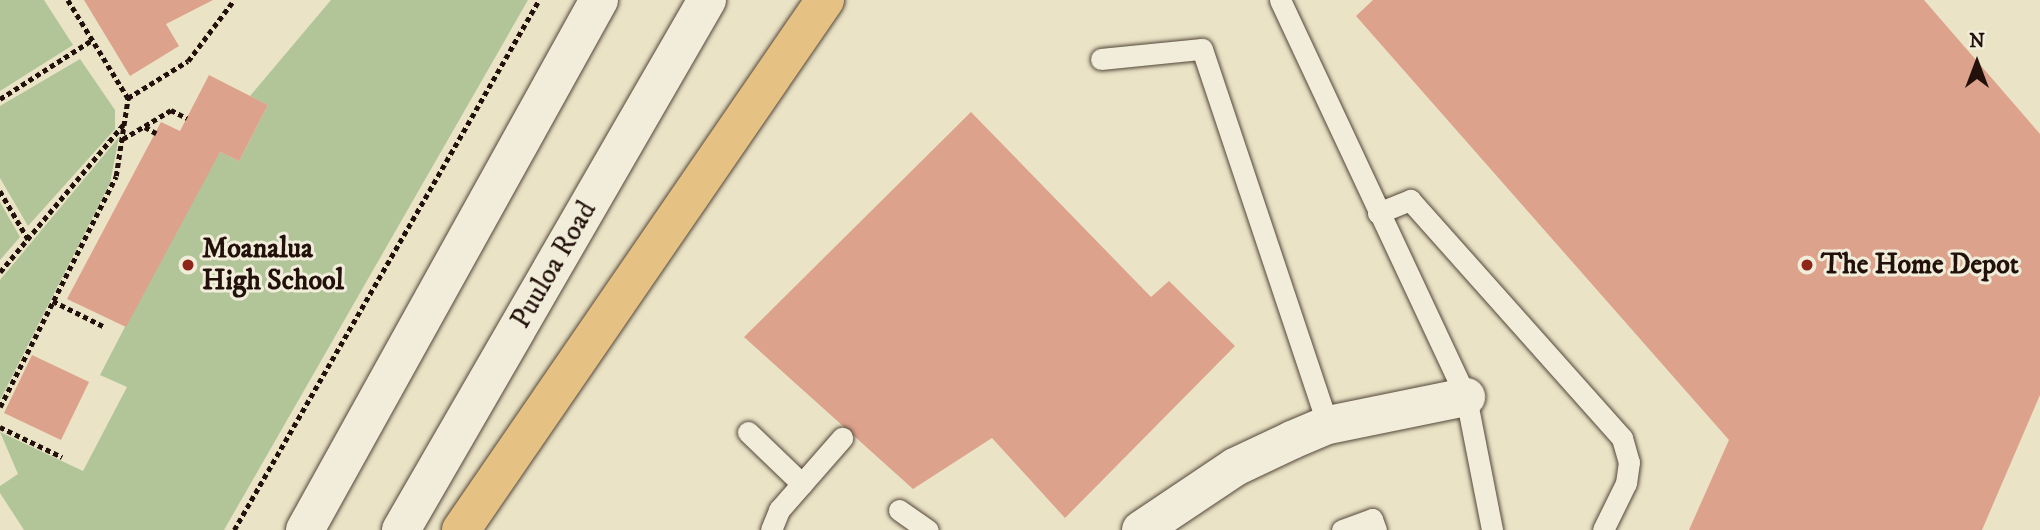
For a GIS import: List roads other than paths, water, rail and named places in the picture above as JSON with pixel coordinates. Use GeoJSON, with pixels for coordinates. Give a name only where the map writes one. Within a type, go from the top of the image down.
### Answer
{"type":"FeatureCollection","features":[{"type":"Feature","properties":{"kind":"highway"},"geometry":{"type":"LineString","coordinates":[[461,530],[825,0]]}},
{"type":"Feature","properties":{"kind":"main road"},"geometry":{"type":"LineString","coordinates":[[305,530],[599,0]]}},
{"type":"Feature","properties":{"kind":"main road","name":"Puuloa Road"},"geometry":{"type":"LineString","coordinates":[[401,530],[707,0]]}},
{"type":"Feature","properties":{"kind":"main road"},"geometry":{"type":"LineString","coordinates":[[1141,530],[1235,467],[1328,425],[1466,397]]}},
{"type":"Feature","properties":{"kind":"lane"},"geometry":{"type":"LineString","coordinates":[[1281,0],[1466,397],[1492,530]]}},
{"type":"Feature","properties":{"kind":"lane"},"geometry":{"type":"LineString","coordinates":[[1101,60],[1202,49],[1328,425]]}},
{"type":"Feature","properties":{"kind":"lane"},"geometry":{"type":"LineString","coordinates":[[1378,213],[1410,200],[1622,438],[1629,462],[1626,483],[1603,530]]}},
{"type":"Feature","properties":{"kind":"lane"},"geometry":{"type":"LineString","coordinates":[[748,432],[802,484]]}},
{"type":"Feature","properties":{"kind":"lane"},"geometry":{"type":"LineString","coordinates":[[771,530],[802,484],[842,438]]}},
{"type":"Feature","properties":{"kind":"lane"},"geometry":{"type":"LineString","coordinates":[[899,510],[928,530]]}},
{"type":"Feature","properties":{"kind":"lane"},"geometry":{"type":"LineString","coordinates":[[1342,530],[1372,519],[1376,530]]}},
{"type":"Feature","properties":{"kind":"place","name":"Moanalua High School"},"geometry":{"type":"Point","coordinates":[188,265]}},
{"type":"Feature","properties":{"kind":"place","name":"The Home Depot"},"geometry":{"type":"Point","coordinates":[1807,265]}}]}
